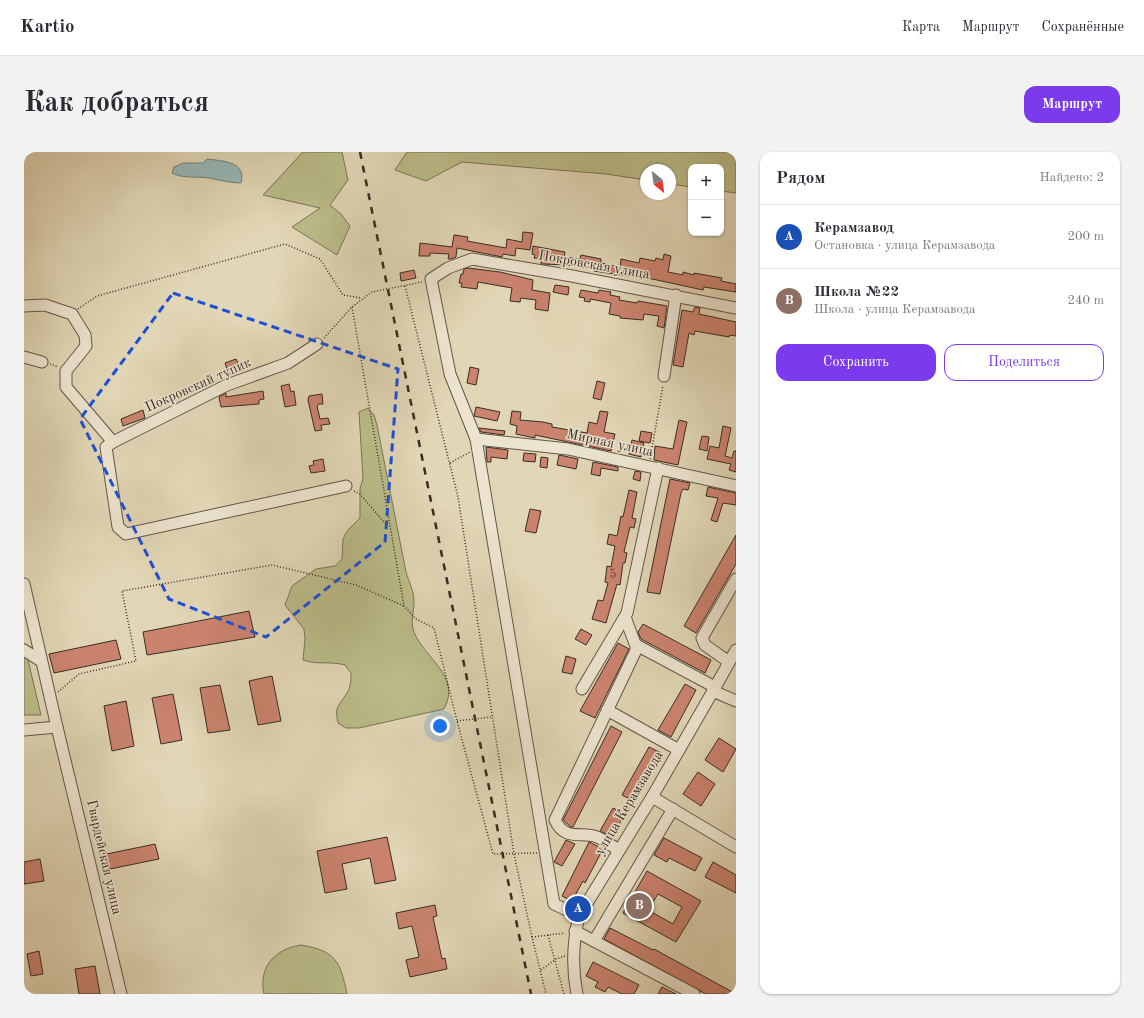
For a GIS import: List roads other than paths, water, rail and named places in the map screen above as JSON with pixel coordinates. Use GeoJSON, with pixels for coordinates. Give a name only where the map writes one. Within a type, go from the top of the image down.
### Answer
{"type":"FeatureCollection","features":[{"type":"Feature","properties":{"kind":"street","name":"Покровская улица"},"geometry":{"type":"LineString","coordinates":[[477,444],[450,374],[431,279],[448,268],[472,259],[676,295],[736,308]]}},
{"type":"Feature","properties":{"kind":"street"},"geometry":{"type":"LineString","coordinates":[[664,376],[676,295]]}},
{"type":"Feature","properties":{"kind":"street"},"geometry":{"type":"LineString","coordinates":[[24,306],[45,305],[72,314],[85,335],[86,346],[66,370],[66,387],[113,442],[106,447],[118,527],[126,534],[346,486]]}},
{"type":"Feature","properties":{"kind":"street","name":"Покровский тупик"},"geometry":{"type":"LineString","coordinates":[[113,442],[227,385],[288,363],[317,344]]}},
{"type":"Feature","properties":{"kind":"street"},"geometry":{"type":"LineString","coordinates":[[24,357],[42,362]]}},
{"type":"Feature","properties":{"kind":"street"},"geometry":{"type":"LineString","coordinates":[[477,444],[554,904],[579,916]]}},
{"type":"Feature","properties":{"kind":"street","name":"Мирная улица"},"geometry":{"type":"LineString","coordinates":[[477,444],[568,449],[736,486]]}},
{"type":"Feature","properties":{"kind":"street"},"geometry":{"type":"LineString","coordinates":[[582,689],[628,613],[653,467]]}},
{"type":"Feature","properties":{"kind":"street"},"geometry":{"type":"LineString","coordinates":[[729,662],[705,645],[702,638],[736,579]]}},
{"type":"Feature","properties":{"kind":"street","name":"Гвардейская улица"},"geometry":{"type":"LineString","coordinates":[[24,584],[41,662],[121,994]]}},
{"type":"Feature","properties":{"kind":"street"},"geometry":{"type":"LineString","coordinates":[[625,617],[637,649]]}},
{"type":"Feature","properties":{"kind":"street"},"geometry":{"type":"LineString","coordinates":[[619,850],[596,836],[575,836],[558,827],[555,820],[638,646],[736,701]]}},
{"type":"Feature","properties":{"kind":"street"},"geometry":{"type":"LineString","coordinates":[[24,650],[41,662]]}},
{"type":"Feature","properties":{"kind":"street","name":"улица Керамзавода"},"geometry":{"type":"LineString","coordinates":[[577,994],[575,980],[575,932],[579,916],[652,797],[736,650]]}},
{"type":"Feature","properties":{"kind":"street"},"geometry":{"type":"LineString","coordinates":[[607,710],[679,750]]}},
{"type":"Feature","properties":{"kind":"street"},"geometry":{"type":"LineString","coordinates":[[24,730],[57,727]]}},
{"type":"Feature","properties":{"kind":"street"},"geometry":{"type":"LineString","coordinates":[[652,797],[736,847]]}},
{"type":"Feature","properties":{"kind":"street"},"geometry":{"type":"LineString","coordinates":[[594,941],[673,810]]}},
{"type":"Feature","properties":{"kind":"street"},"geometry":{"type":"LineString","coordinates":[[575,932],[693,994]]}},
{"type":"Feature","properties":{"kind":"water"},"geometry":{"type":"Polygon","coordinates":[[[207,159],[226,162],[237,166],[242,176],[241,183],[204,177],[181,176],[172,173],[174,167],[183,163],[203,163],[207,159]]]}},
{"type":"Feature","properties":{"kind":"railway"},"geometry":{"type":"LineString","coordinates":[[360,152],[531,994]]}},
{"type":"Feature","properties":{"kind":"place","name":"Школа №22"},"geometry":{"type":"Point","coordinates":[639,906]}},
{"type":"Feature","properties":{"kind":"place","name":"Керамзавод"},"geometry":{"type":"Point","coordinates":[578,909]}}]}
